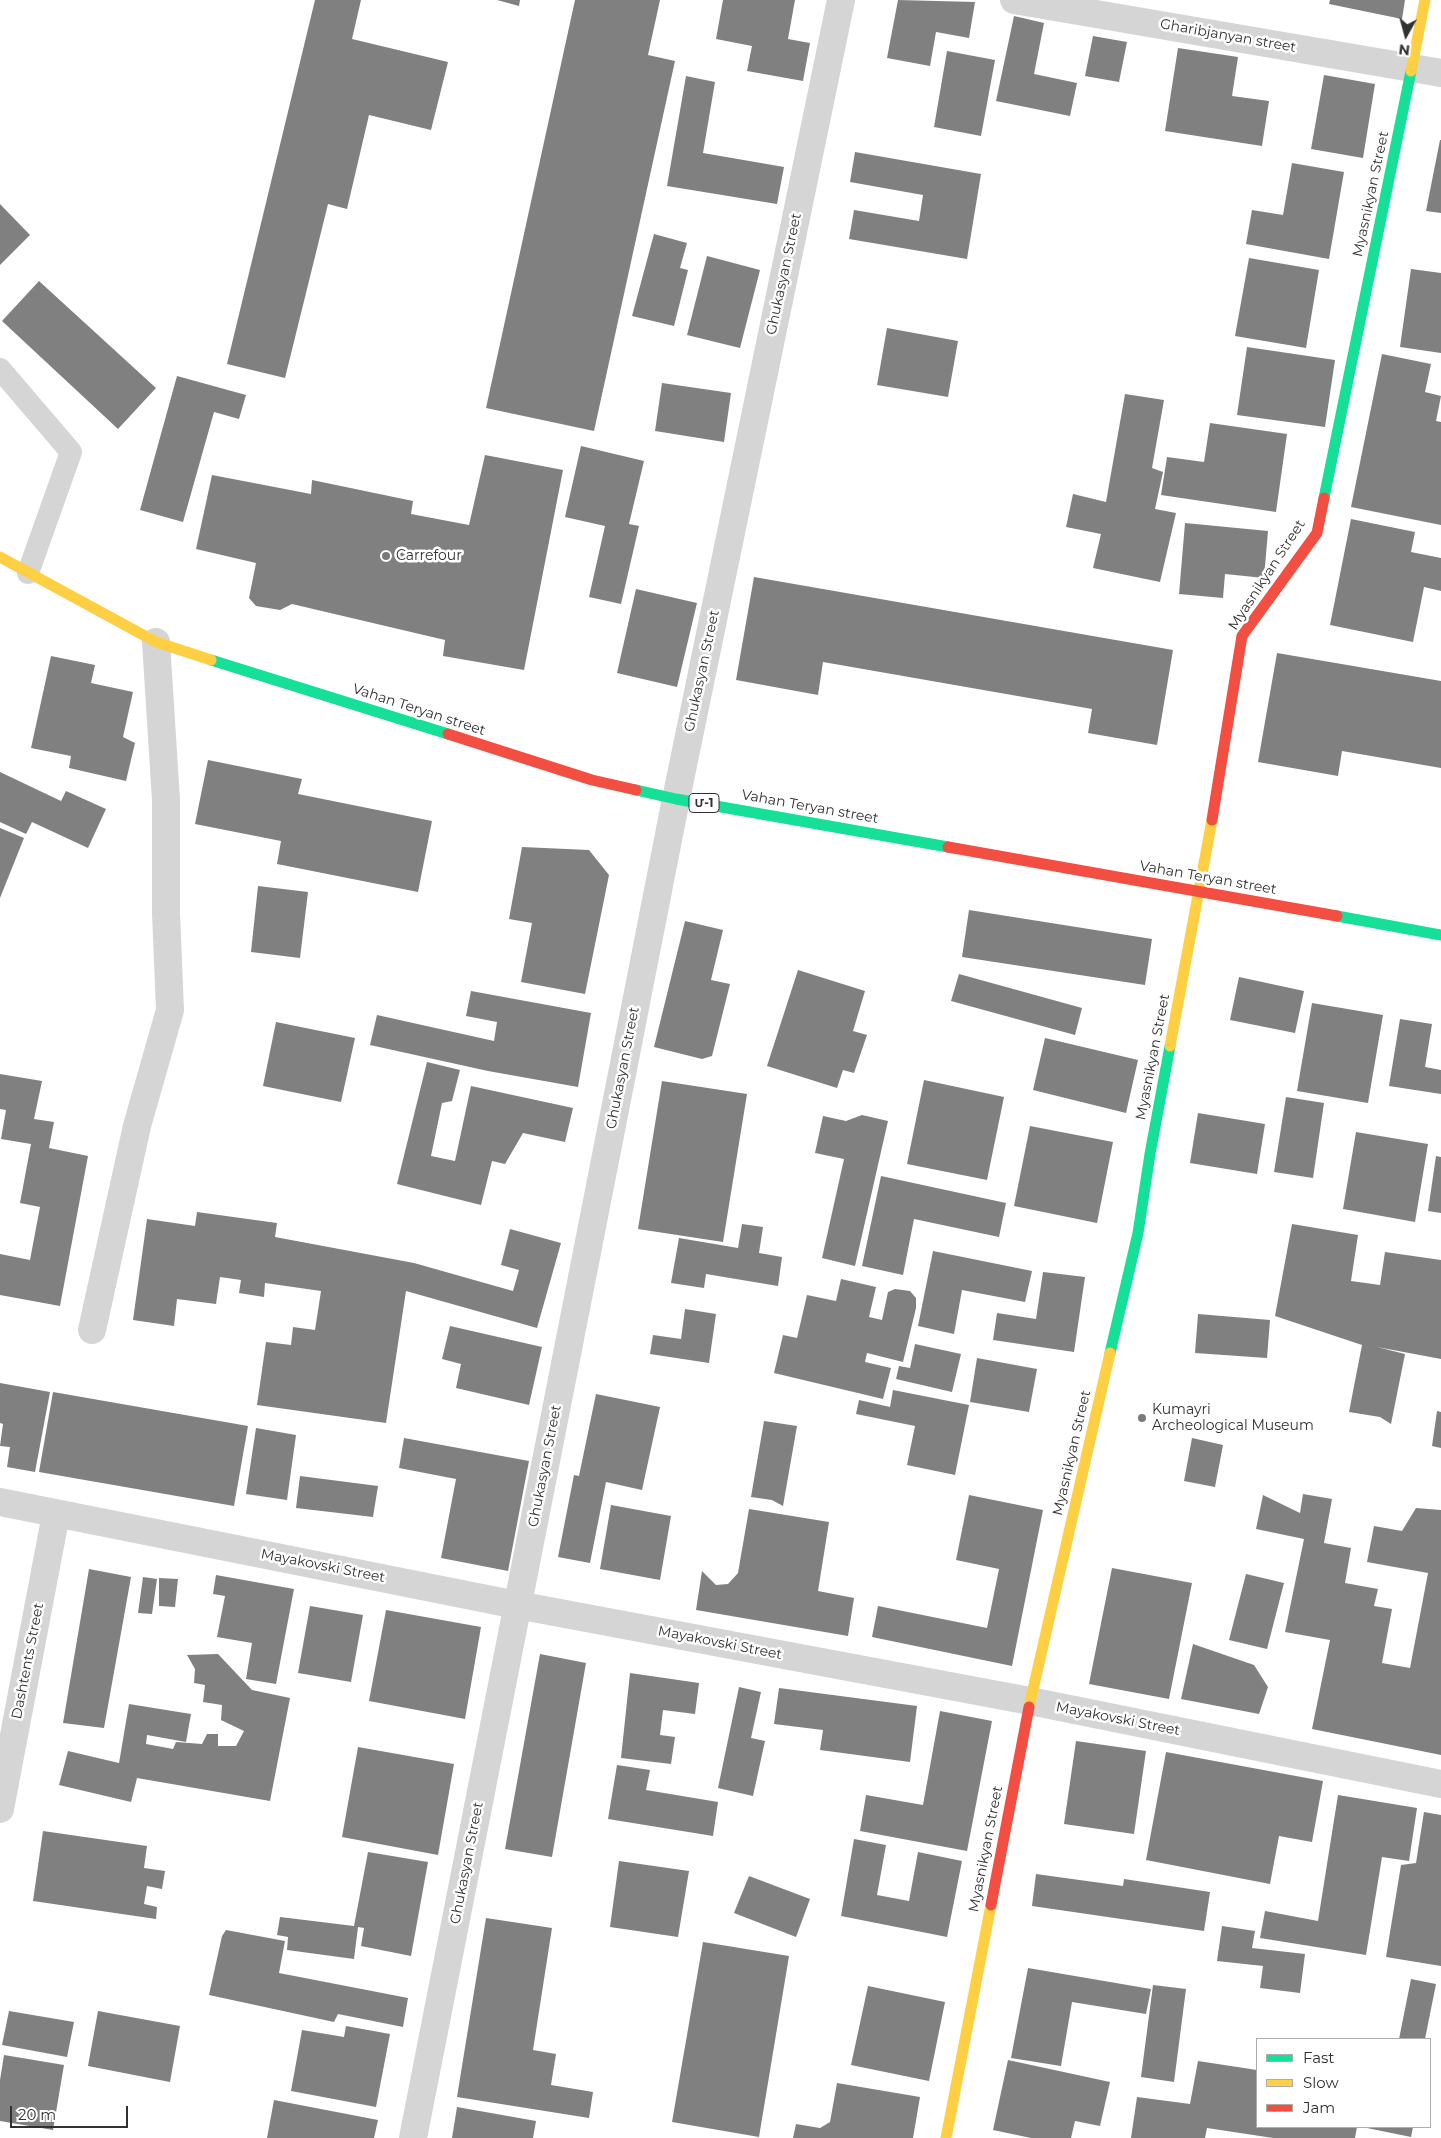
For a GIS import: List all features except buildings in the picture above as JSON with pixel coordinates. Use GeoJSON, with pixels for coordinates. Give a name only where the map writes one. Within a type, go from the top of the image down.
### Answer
{"type":"FeatureCollection","features":[{"type":"Feature","properties":{"kind":"main road","name":"Myasnikyan Street"},"geometry":{"type":"LineString","coordinates":[[946,2138],[1030,1701],[1138,1233],[1150,1154],[1200,891],[1242,636],[1317,533],[1425,0]]}},
{"type":"Feature","properties":{"kind":"main road","name":"Vahan Teryan street"},"geometry":{"type":"LineString","coordinates":[[0,557],[156,642],[592,780],[676,799],[1441,935]]}},
{"type":"Feature","properties":{"kind":"street","name":"Ghukasyan Street"},"geometry":{"type":"LineString","coordinates":[[413,2138],[676,799],[841,0]]}},
{"type":"Feature","properties":{"kind":"street","name":"Gharibjanyan street"},"geometry":{"type":"LineString","coordinates":[[1014,0],[1441,73]]}},
{"type":"Feature","properties":{"kind":"street"},"geometry":{"type":"LineString","coordinates":[[92,1330],[137,1126],[170,1010],[166,913],[166,800],[156,642]]}},
{"type":"Feature","properties":{"kind":"street","name":"Mayakovski Street"},"geometry":{"type":"LineString","coordinates":[[0,1502],[517,1605],[1030,1701],[1441,1784]]}},
{"type":"Feature","properties":{"kind":"street","name":"Dashtents Street"},"geometry":{"type":"LineString","coordinates":[[0,1809],[56,1514]]}},
{"type":"Feature","properties":{"kind":"lane"},"geometry":{"type":"LineString","coordinates":[[0,369],[71,452],[28,573]]}},
{"type":"Feature","properties":{"kind":"traffic: fast"},"geometry":{"type":"LineString","coordinates":[[1324,498],[1411,71]]}},
{"type":"Feature","properties":{"kind":"traffic: fast"},"geometry":{"type":"LineString","coordinates":[[211,660],[448,734]]}},
{"type":"Feature","properties":{"kind":"traffic: fast"},"geometry":{"type":"LineString","coordinates":[[636,790],[676,799],[948,847]]}},
{"type":"Feature","properties":{"kind":"traffic: fast"},"geometry":{"type":"LineString","coordinates":[[1337,916],[1441,935]]}},
{"type":"Feature","properties":{"kind":"traffic: fast"},"geometry":{"type":"LineString","coordinates":[[1110,1353],[1138,1233],[1170,1046]]}},
{"type":"Feature","properties":{"kind":"traffic: slow"},"geometry":{"type":"LineString","coordinates":[[1411,71],[1425,0]]}},
{"type":"Feature","properties":{"kind":"traffic: slow"},"geometry":{"type":"LineString","coordinates":[[0,557],[156,642],[211,660]]}},
{"type":"Feature","properties":{"kind":"traffic: slow"},"geometry":{"type":"LineString","coordinates":[[1170,1046],[1212,820]]}},
{"type":"Feature","properties":{"kind":"traffic: slow"},"geometry":{"type":"LineString","coordinates":[[1029,1707],[1110,1353]]}},
{"type":"Feature","properties":{"kind":"traffic: slow"},"geometry":{"type":"LineString","coordinates":[[946,2138],[991,1905]]}},
{"type":"Feature","properties":{"kind":"traffic: jam"},"geometry":{"type":"LineString","coordinates":[[1212,820],[1242,636],[1317,533],[1324,498]]}},
{"type":"Feature","properties":{"kind":"traffic: jam"},"geometry":{"type":"LineString","coordinates":[[448,734],[592,780],[636,790]]}},
{"type":"Feature","properties":{"kind":"traffic: jam"},"geometry":{"type":"LineString","coordinates":[[948,847],[1337,916]]}},
{"type":"Feature","properties":{"kind":"traffic: jam"},"geometry":{"type":"LineString","coordinates":[[991,1905],[1029,1707]]}},
{"type":"Feature","properties":{"kind":"place","name":"Carrefour"},"geometry":{"type":"Point","coordinates":[386,556]}},
{"type":"Feature","properties":{"kind":"place","name":"Kumayri Archeological Museum"},"geometry":{"type":"Point","coordinates":[1142,1418]}}]}
